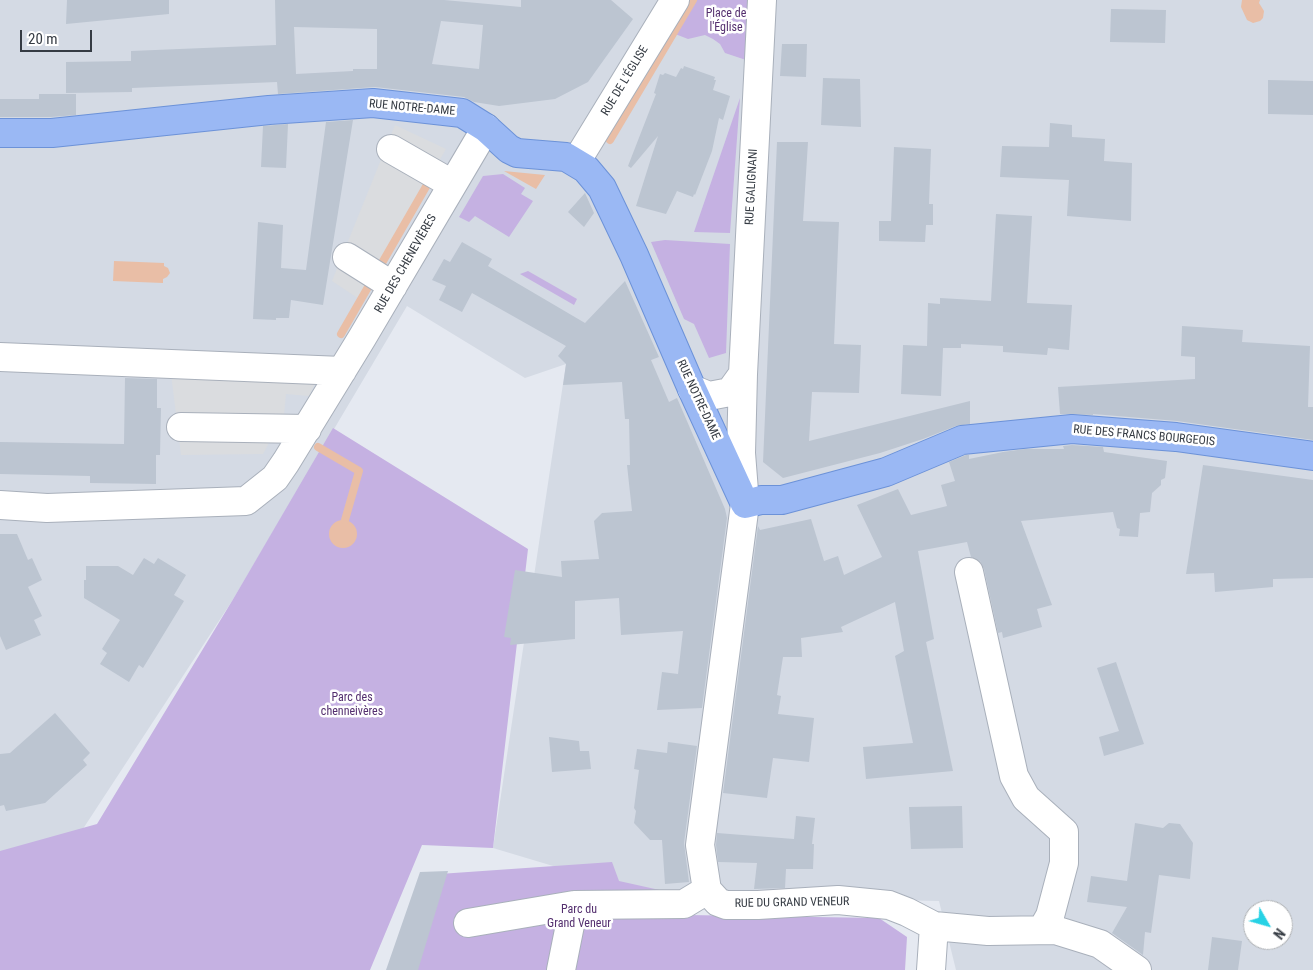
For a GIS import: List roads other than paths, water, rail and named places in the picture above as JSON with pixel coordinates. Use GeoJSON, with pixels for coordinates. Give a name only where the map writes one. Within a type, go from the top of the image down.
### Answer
{"type":"FeatureCollection","features":[{"type":"Feature","properties":{"kind":"main road","name":"RUE NOTRE-DAME"},"geometry":{"type":"LineString","coordinates":[[0,133],[52,133],[269,110],[373,103],[462,113],[486,128],[509,149],[517,153],[566,157],[586,168],[602,188],[634,255],[692,389],[745,504]]}},
{"type":"Feature","properties":{"kind":"main road","name":"RUE DES FRANCS BOURGEOIS"},"geometry":{"type":"LineString","coordinates":[[745,504],[761,500],[782,500],[886,472],[962,440],[1072,429],[1176,437],[1313,456]]}},
{"type":"Feature","properties":{"kind":"street","name":"RUE DE L'ÉGLISE"},"geometry":{"type":"LineString","coordinates":[[576,162],[675,0]]}},
{"type":"Feature","properties":{"kind":"street","name":"RUE GALIGNANI"},"geometry":{"type":"LineString","coordinates":[[745,504],[741,453],[743,374],[762,0]]}},
{"type":"Feature","properties":{"kind":"street","name":"RUE DES CHENEVIÈRES"},"geometry":{"type":"LineString","coordinates":[[0,505],[47,508],[246,502],[275,478],[307,429],[486,128]]}},
{"type":"Feature","properties":{"kind":"street"},"geometry":{"type":"LineString","coordinates":[[391,149],[452,184]]}},
{"type":"Feature","properties":{"kind":"street"},"geometry":{"type":"LineString","coordinates":[[348,257],[392,286]]}},
{"type":"Feature","properties":{"kind":"street"},"geometry":{"type":"LineString","coordinates":[[0,357],[342,371]]}},
{"type":"Feature","properties":{"kind":"street"},"geometry":{"type":"LineString","coordinates":[[692,389],[709,396],[730,392],[743,374]]}},
{"type":"Feature","properties":{"kind":"street"},"geometry":{"type":"LineString","coordinates":[[180,427],[307,429]]}},
{"type":"Feature","properties":{"kind":"street"},"geometry":{"type":"LineString","coordinates":[[468,923],[574,905],[684,904],[707,890],[700,846],[745,504]]}},
{"type":"Feature","properties":{"kind":"street"},"geometry":{"type":"LineString","coordinates":[[969,572],[1014,776],[1026,798],[1064,832],[1064,863],[1050,916],[1042,930]]}},
{"type":"Feature","properties":{"kind":"street","name":"RUE DU GRAND VENEUR"},"geometry":{"type":"LineString","coordinates":[[707,890],[718,902],[726,905],[838,900],[889,904],[934,926],[988,930],[1055,930],[1100,944],[1137,970]]}},
{"type":"Feature","properties":{"kind":"street"},"geometry":{"type":"LineString","coordinates":[[561,970],[574,905]]}},
{"type":"Feature","properties":{"kind":"street"},"geometry":{"type":"LineString","coordinates":[[931,970],[934,926]]}},
{"type":"Feature","properties":{"kind":"waterway"},"geometry":{"type":"LineString","coordinates":[[610,140],[693,0]]}},
{"type":"Feature","properties":{"kind":"waterway"},"geometry":{"type":"LineString","coordinates":[[341,334],[431,178]]}},
{"type":"Feature","properties":{"kind":"waterway"},"geometry":{"type":"LineString","coordinates":[[318,447],[359,471],[345,520]]}},
{"type":"Feature","properties":{"kind":"park label","name":"Place de l'Église"},"geometry":{"type":"Point","coordinates":[726,21]}},
{"type":"Feature","properties":{"kind":"park label","name":"Parc des chenneivères"},"geometry":{"type":"Point","coordinates":[352,705]}},
{"type":"Feature","properties":{"kind":"park label","name":"Parc du Grand Veneur"},"geometry":{"type":"Point","coordinates":[579,917]}}]}
